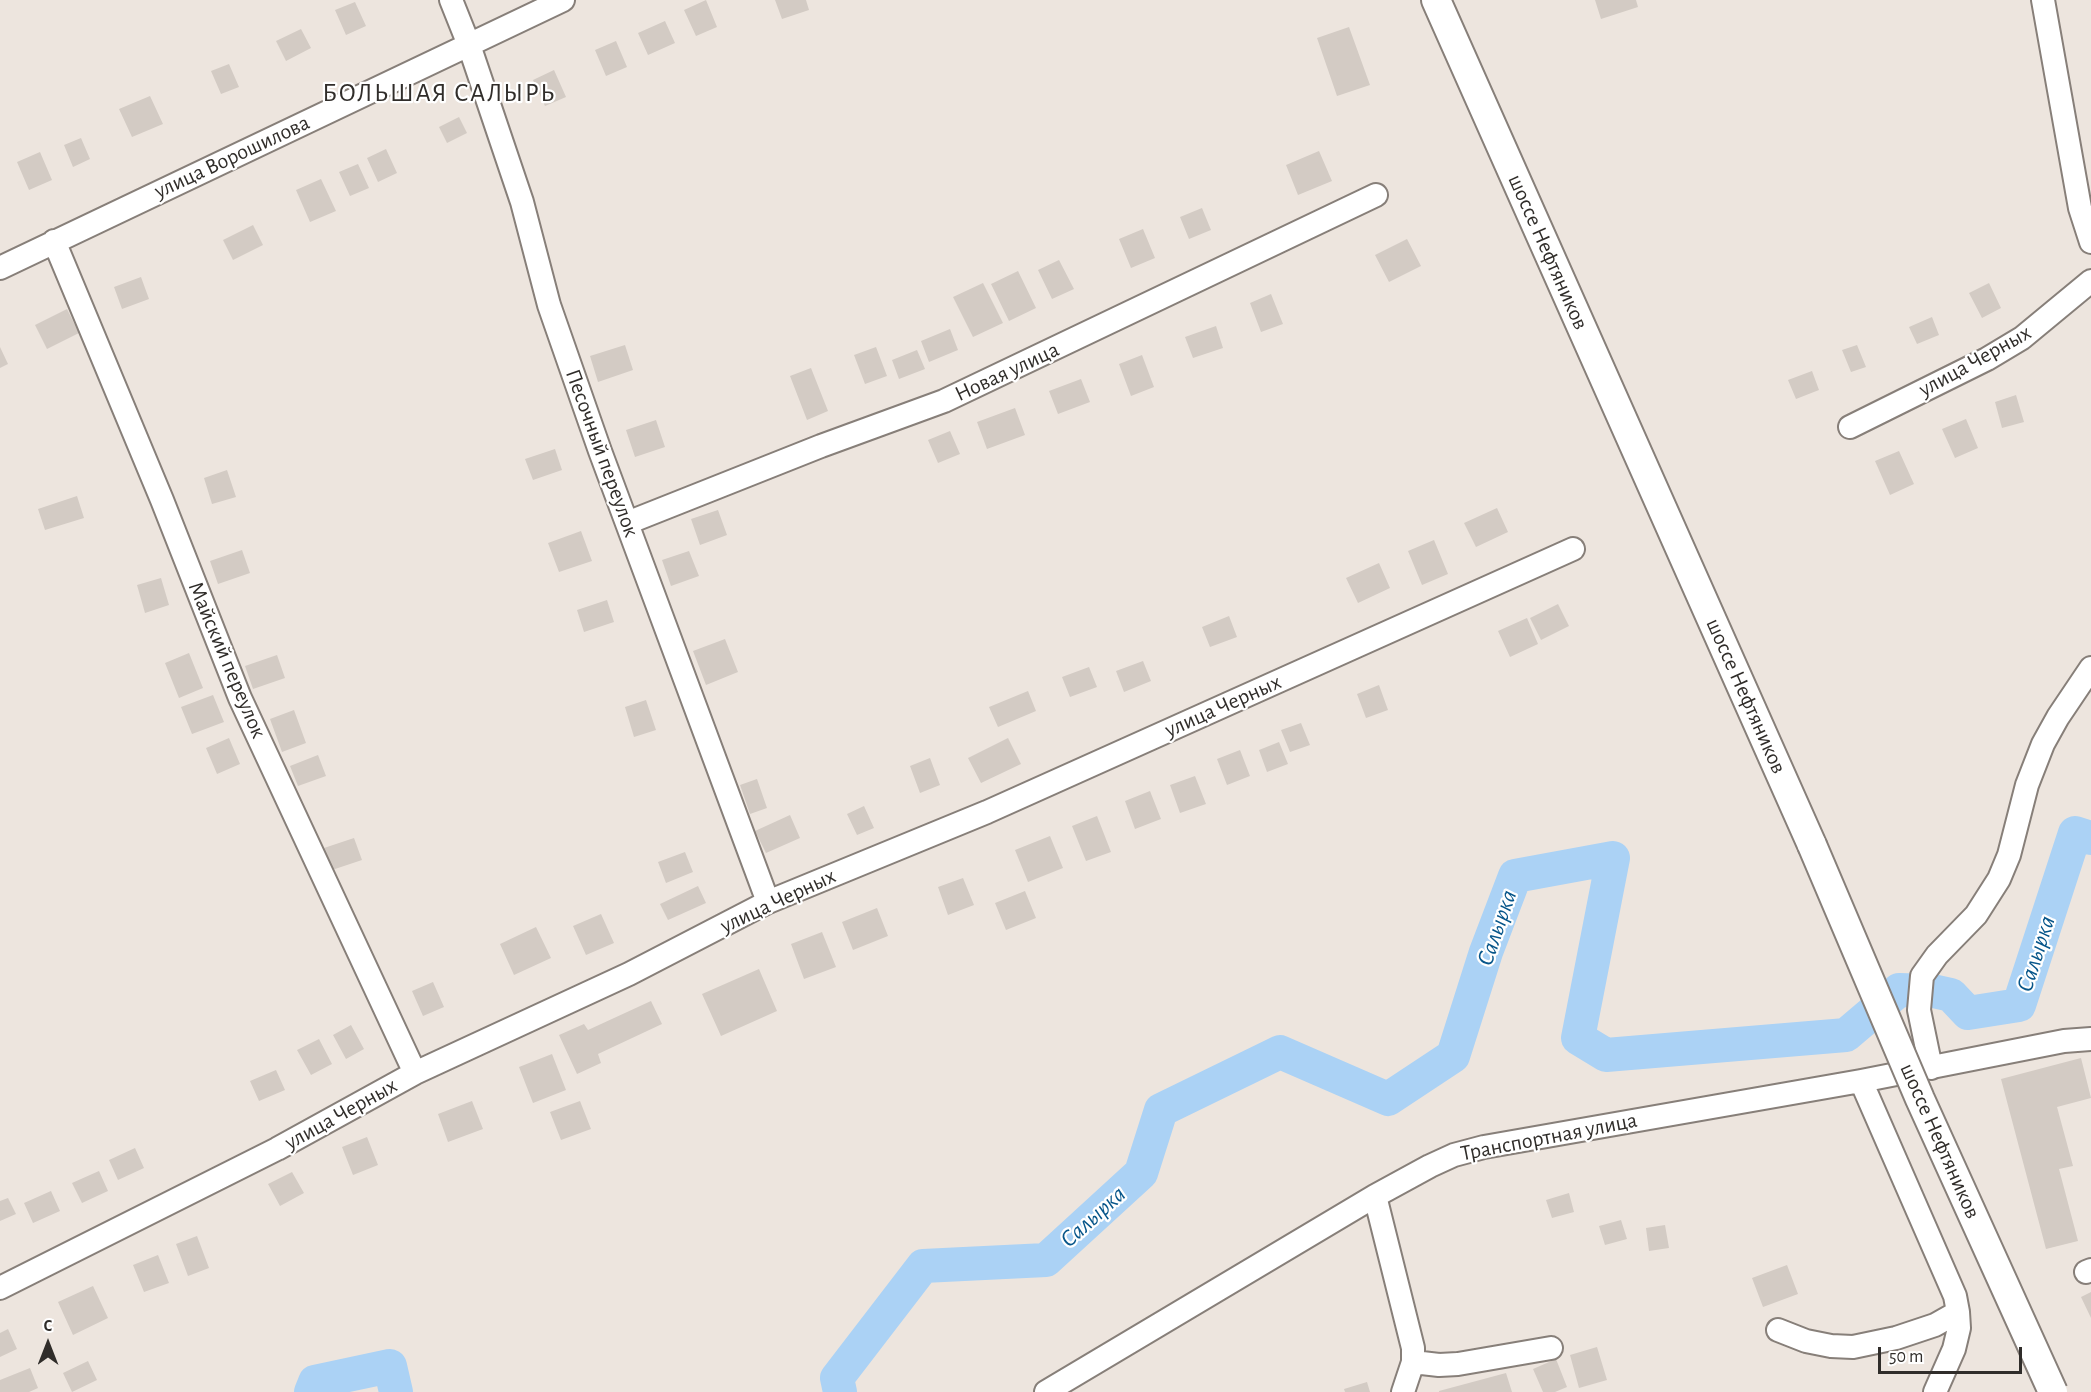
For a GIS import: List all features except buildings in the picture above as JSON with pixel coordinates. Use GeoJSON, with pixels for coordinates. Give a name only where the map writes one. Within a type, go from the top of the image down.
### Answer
{"type":"FeatureCollection","features":[{"type":"Feature","properties":{"kind":"main road","name":"шоссе Нефтяников"},"geometry":{"type":"LineString","coordinates":[[1436,0],[1812,845],[1920,1099],[2053,1392]]}},
{"type":"Feature","properties":{"kind":"street","name":"Песочный переулок"},"geometry":{"type":"LineString","coordinates":[[451,0],[469,45],[522,202],[549,305],[627,523],[768,902]]}},
{"type":"Feature","properties":{"kind":"street","name":"улица Ворошилова"},"geometry":{"type":"LineString","coordinates":[[0,268],[563,0]]}},
{"type":"Feature","properties":{"kind":"street"},"geometry":{"type":"LineString","coordinates":[[2043,0],[2080,208],[2091,242]]}},
{"type":"Feature","properties":{"kind":"street","name":"Новая улица"},"geometry":{"type":"LineString","coordinates":[[627,523],[821,446],[944,401],[1376,195]]}},
{"type":"Feature","properties":{"kind":"street","name":"Майский переулок"},"geometry":{"type":"LineString","coordinates":[[54,241],[166,511],[240,698],[416,1073]]}},
{"type":"Feature","properties":{"kind":"street","name":"улица Черных"},"geometry":{"type":"LineString","coordinates":[[1850,427],[1987,359],[2022,338],[2091,281]]}},
{"type":"Feature","properties":{"kind":"street","name":"улица Черных"},"geometry":{"type":"LineString","coordinates":[[0,1288],[277,1149],[416,1073],[629,974],[768,902],[987,812],[1573,549]]}},
{"type":"Feature","properties":{"kind":"street"},"geometry":{"type":"LineString","coordinates":[[1931,1068],[1919,1010],[1922,975],[1937,955],[1976,915],[1999,879],[2009,855],[2027,785],[2043,744],[2091,668]]}},
{"type":"Feature","properties":{"kind":"street","name":"Транспортная улица"},"geometry":{"type":"LineString","coordinates":[[1046,1392],[1375,1196],[1454,1155],[1484,1147],[1861,1082],[2064,1041],[2091,1038]]}},
{"type":"Feature","properties":{"kind":"street"},"geometry":{"type":"LineString","coordinates":[[1861,1082],[1955,1296],[1959,1328],[1935,1392]]}},
{"type":"Feature","properties":{"kind":"street"},"geometry":{"type":"LineString","coordinates":[[1375,1196],[1411,1335],[1413,1362],[1403,1392]]}},
{"type":"Feature","properties":{"kind":"street"},"geometry":{"type":"LineString","coordinates":[[1778,1330],[1806,1341],[1830,1346],[1853,1347],[1896,1338],[1935,1325],[1958,1312]]}},
{"type":"Feature","properties":{"kind":"street"},"geometry":{"type":"LineString","coordinates":[[1413,1362],[1439,1365],[1458,1364],[1551,1348]]}},
{"type":"Feature","properties":{"kind":"waterway","name":"Салырка"},"geometry":{"type":"LineString","coordinates":[[840,1392],[837,1378],[923,1266],[1046,1260],[1141,1173],[1161,1110],[1280,1052],[1388,1099],[1453,1056],[1486,952],[1515,876],[1613,858],[1578,1038],[1606,1055],[1846,1035],[1899,990],[1933,991],[1951,995],[1968,1013],[2019,1005],[2075,833],[2091,838]]}},
{"type":"Feature","properties":{"kind":"waterway","name":"Салырка"},"geometry":{"type":"LineString","coordinates":[[311,1392],[315,1382],[390,1366],[396,1392]]}},
{"type":"Feature","properties":{"kind":"district","name":"БОЛЬШАЯ САЛЫРЬ"},"geometry":{"type":"Point","coordinates":[439,93]}}]}
